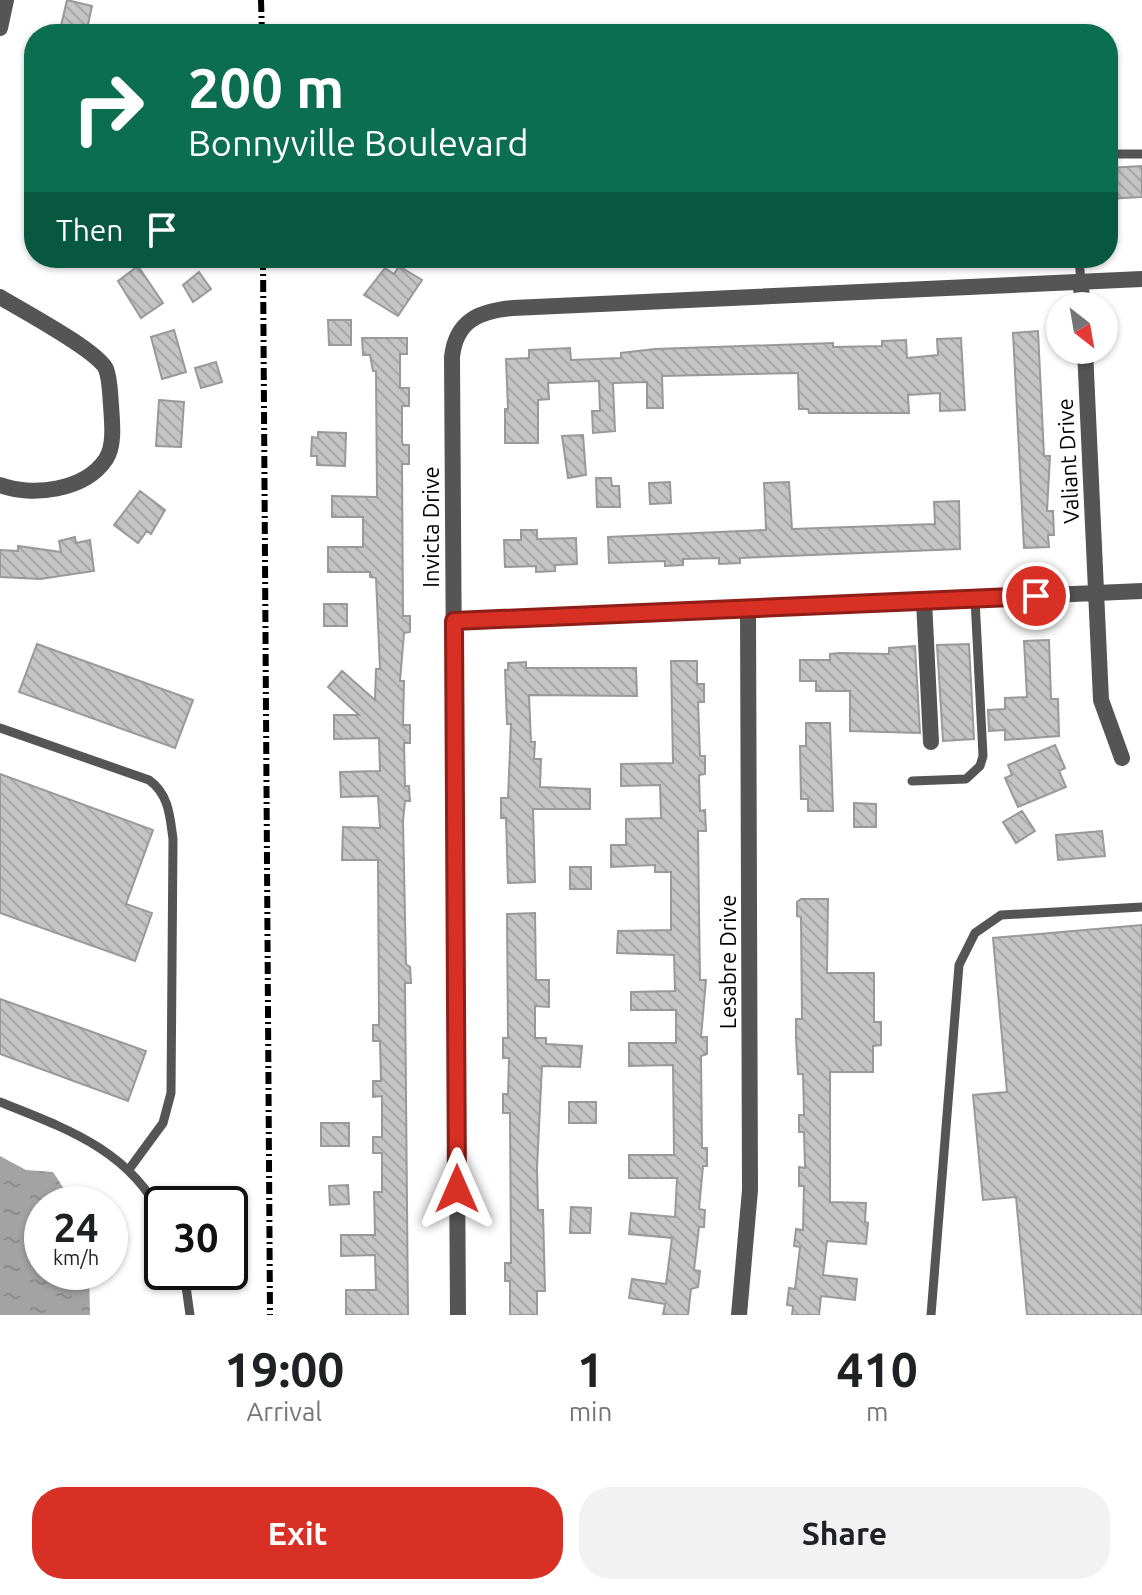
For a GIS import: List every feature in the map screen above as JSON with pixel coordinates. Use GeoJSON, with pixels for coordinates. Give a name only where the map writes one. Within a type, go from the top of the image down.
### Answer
{"type":"FeatureCollection","features":[{"type":"Feature","properties":{"kind":"street"},"geometry":{"type":"LineString","coordinates":[[0,28],[6,0]]}},
{"type":"Feature","properties":{"kind":"street"},"geometry":{"type":"LineString","coordinates":[[1081,292],[1081,283],[1142,279]]}},
{"type":"Feature","properties":{"kind":"street","name":"Invicta Drive"},"geometry":{"type":"LineString","coordinates":[[458,1315],[452,357],[456,339],[470,319],[487,310],[1081,283]]}},
{"type":"Feature","properties":{"kind":"street"},"geometry":{"type":"LineString","coordinates":[[0,297],[92,353],[106,368],[112,434],[107,458],[89,476],[55,489],[20,493],[0,485]]}},
{"type":"Feature","properties":{"kind":"street","name":"Valiant Drive"},"geometry":{"type":"LineString","coordinates":[[1086,364],[1101,700],[1122,758]]}},
{"type":"Feature","properties":{"kind":"street"},"geometry":{"type":"LineString","coordinates":[[454,621],[1142,591]]}},
{"type":"Feature","properties":{"kind":"street"},"geometry":{"type":"LineString","coordinates":[[924,601],[931,742]]}},
{"type":"Feature","properties":{"kind":"street","name":"Lesabre Drive"},"geometry":{"type":"LineString","coordinates":[[739,1315],[750,1190],[748,609]]}},
{"type":"Feature","properties":{"kind":"lane"},"geometry":{"type":"LineString","coordinates":[[1118,154],[1142,154]]}},
{"type":"Feature","properties":{"kind":"lane"},"geometry":{"type":"LineString","coordinates":[[1080,268],[1081,283]]}},
{"type":"Feature","properties":{"kind":"lane"},"geometry":{"type":"LineString","coordinates":[[912,781],[966,779],[980,766],[983,756],[975,599]]}},
{"type":"Feature","properties":{"kind":"lane"},"geometry":{"type":"LineString","coordinates":[[0,728],[149,780],[161,788],[169,810],[173,839],[171,1093],[163,1123],[130,1168]]}},
{"type":"Feature","properties":{"kind":"lane"},"geometry":{"type":"LineString","coordinates":[[931,1315],[959,965],[975,933],[1001,915],[1142,907]]}},
{"type":"Feature","properties":{"kind":"lane"},"geometry":{"type":"LineString","coordinates":[[0,1102],[82,1135],[130,1168],[144,1189]]}},
{"type":"Feature","properties":{"kind":"lane"},"geometry":{"type":"LineString","coordinates":[[187,1290],[190,1315]]}},
{"type":"Feature","properties":{"kind":"water"},"geometry":{"type":"Polygon","coordinates":[[[0,1156],[26,1170],[53,1172],[62,1186],[24,1186],[24,1290],[89,1290],[90,1315],[0,1315],[0,1156]]]}},
{"type":"Feature","properties":{"kind":"building"},"geometry":{"type":"Polygon","coordinates":[[[67,0],[92,6],[88,24],[61,24],[67,0]]]}},
{"type":"Feature","properties":{"kind":"building"},"geometry":{"type":"Polygon","coordinates":[[[1142,166],[1142,197],[1118,198],[1118,167],[1142,166]]]}},
{"type":"Feature","properties":{"kind":"building"},"geometry":{"type":"Polygon","coordinates":[[[139,268],[163,303],[141,318],[118,281],[139,268]]]}},
{"type":"Feature","properties":{"kind":"building"},"geometry":{"type":"Polygon","coordinates":[[[385,268],[394,274],[398,268],[402,268],[422,280],[398,316],[364,295],[385,268]]]}},
{"type":"Feature","properties":{"kind":"building"},"geometry":{"type":"Polygon","coordinates":[[[199,272],[211,289],[193,302],[183,285],[199,272]]]}},
{"type":"Feature","properties":{"kind":"building"},"geometry":{"type":"Polygon","coordinates":[[[328,320],[351,320],[351,345],[329,345],[328,320]]]}},
{"type":"Feature","properties":{"kind":"building"},"geometry":{"type":"Polygon","coordinates":[[[174,330],[186,372],[162,379],[151,337],[174,330]]]}},
{"type":"Feature","properties":{"kind":"building"},"geometry":{"type":"Polygon","coordinates":[[[1038,331],[1044,456],[1050,456],[1047,511],[1053,511],[1054,535],[1048,535],[1049,547],[1024,548],[1013,333],[1038,331]]]}},
{"type":"Feature","properties":{"kind":"building"},"geometry":{"type":"Polygon","coordinates":[[[362,338],[407,338],[407,354],[400,354],[400,388],[409,388],[409,406],[402,406],[402,441],[403,445],[409,445],[409,464],[402,464],[403,616],[410,616],[410,632],[404,633],[400,681],[404,681],[403,725],[410,725],[410,743],[404,743],[405,786],[409,786],[410,801],[405,801],[403,821],[406,964],[410,967],[411,983],[405,983],[408,1315],[346,1315],[346,1290],[376,1290],[375,1255],[341,1256],[341,1235],[375,1235],[374,1192],[382,1192],[382,1153],[373,1153],[373,1137],[382,1137],[382,1096],[373,1097],[373,1081],[381,1081],[380,1041],[373,1041],[373,1025],[379,1025],[378,860],[342,860],[343,827],[380,828],[378,796],[341,797],[340,772],[380,771],[379,738],[334,739],[334,715],[359,715],[328,687],[342,671],[375,700],[376,669],[380,669],[376,578],[370,577],[370,572],[328,572],[328,547],[363,547],[363,517],[332,517],[332,496],[377,497],[376,371],[373,371],[370,355],[363,355],[362,338]]]}},
{"type":"Feature","properties":{"kind":"building"},"geometry":{"type":"Polygon","coordinates":[[[961,338],[965,410],[940,411],[940,393],[908,395],[909,413],[809,413],[808,409],[799,409],[798,373],[662,376],[663,408],[647,408],[647,382],[613,383],[615,431],[593,433],[592,411],[600,411],[599,381],[548,383],[549,399],[538,400],[538,443],[505,443],[505,409],[508,409],[506,359],[529,358],[529,350],[570,348],[571,360],[621,358],[621,353],[655,349],[833,343],[833,347],[882,346],[882,341],[906,340],[907,358],[938,355],[937,339],[961,338]]]}},
{"type":"Feature","properties":{"kind":"building"},"geometry":{"type":"Polygon","coordinates":[[[216,362],[222,382],[201,388],[195,368],[216,362]]]}},
{"type":"Feature","properties":{"kind":"building"},"geometry":{"type":"Polygon","coordinates":[[[159,400],[184,402],[181,447],[156,446],[159,400]]]}},
{"type":"Feature","properties":{"kind":"building"},"geometry":{"type":"Polygon","coordinates":[[[318,432],[346,433],[345,466],[317,465],[317,456],[311,456],[312,437],[318,438],[318,432]]]}},
{"type":"Feature","properties":{"kind":"building"},"geometry":{"type":"Polygon","coordinates":[[[583,435],[586,475],[568,478],[562,436],[583,435]]]}},
{"type":"Feature","properties":{"kind":"building"},"geometry":{"type":"Polygon","coordinates":[[[596,478],[611,478],[612,486],[619,486],[620,507],[597,507],[596,478]]]}},
{"type":"Feature","properties":{"kind":"building"},"geometry":{"type":"Polygon","coordinates":[[[670,482],[671,503],[650,504],[649,483],[670,482]]]}},
{"type":"Feature","properties":{"kind":"building"},"geometry":{"type":"Polygon","coordinates":[[[789,482],[792,529],[935,524],[934,502],[959,501],[960,549],[740,558],[740,563],[719,564],[719,558],[683,559],[683,565],[665,566],[665,561],[609,563],[608,537],[766,530],[764,483],[789,482]]]}},
{"type":"Feature","properties":{"kind":"building"},"geometry":{"type":"Polygon","coordinates":[[[140,491],[165,510],[151,534],[147,531],[138,543],[114,525],[140,491]]]}},
{"type":"Feature","properties":{"kind":"building"},"geometry":{"type":"Polygon","coordinates":[[[521,530],[537,530],[537,539],[576,538],[577,564],[555,565],[555,571],[536,572],[536,566],[505,567],[504,540],[521,540],[521,530]]]}},
{"type":"Feature","properties":{"kind":"building"},"geometry":{"type":"Polygon","coordinates":[[[75,537],[76,543],[90,540],[94,571],[40,579],[0,577],[0,550],[18,551],[18,546],[61,552],[59,541],[75,537]]]}},
{"type":"Feature","properties":{"kind":"building"},"geometry":{"type":"Polygon","coordinates":[[[324,604],[347,604],[347,626],[324,626],[324,604]]]}},
{"type":"Feature","properties":{"kind":"building"},"geometry":{"type":"Polygon","coordinates":[[[1049,640],[1051,699],[1058,699],[1059,736],[1005,740],[1005,730],[989,731],[988,710],[1005,709],[1005,698],[1027,697],[1024,641],[1049,640]]]}},
{"type":"Feature","properties":{"kind":"building"},"geometry":{"type":"Polygon","coordinates":[[[37,644],[193,700],[175,748],[19,692],[37,644]]]}},
{"type":"Feature","properties":{"kind":"building"},"geometry":{"type":"Polygon","coordinates":[[[969,644],[974,739],[943,741],[937,645],[969,644]]]}},
{"type":"Feature","properties":{"kind":"building"},"geometry":{"type":"Polygon","coordinates":[[[915,646],[920,733],[850,731],[850,691],[816,691],[816,681],[800,681],[800,660],[830,660],[830,654],[839,653],[889,654],[889,648],[915,646]]]}},
{"type":"Feature","properties":{"kind":"building"},"geometry":{"type":"Polygon","coordinates":[[[671,661],[697,661],[697,684],[704,684],[704,702],[698,702],[700,756],[705,756],[705,774],[699,775],[700,811],[705,810],[706,831],[698,831],[700,980],[706,980],[701,1037],[707,1037],[707,1054],[701,1056],[702,1148],[707,1148],[707,1166],[703,1166],[699,1209],[705,1210],[704,1227],[699,1227],[694,1270],[700,1271],[698,1287],[691,1289],[688,1315],[663,1315],[665,1304],[629,1298],[632,1279],[666,1284],[672,1238],[629,1234],[631,1213],[675,1217],[677,1178],[629,1178],[629,1155],[674,1155],[673,1065],[629,1066],[629,1043],[676,1043],[676,1010],[631,1010],[631,992],[675,991],[674,955],[617,953],[618,931],[671,930],[671,872],[655,872],[655,865],[611,867],[611,845],[626,845],[626,819],[661,818],[660,785],[621,786],[621,764],[673,763],[671,661]]]}},
{"type":"Feature","properties":{"kind":"building"},"geometry":{"type":"Polygon","coordinates":[[[526,662],[526,668],[636,668],[637,696],[529,695],[534,759],[541,759],[540,787],[590,789],[590,809],[533,809],[535,882],[508,883],[506,818],[501,818],[501,798],[508,798],[511,724],[507,724],[505,670],[508,670],[508,663],[526,662]]]}},
{"type":"Feature","properties":{"kind":"building"},"geometry":{"type":"Polygon","coordinates":[[[806,723],[830,723],[833,811],[808,811],[808,799],[801,799],[800,746],[806,746],[806,723]]]}},
{"type":"Feature","properties":{"kind":"building"},"geometry":{"type":"Polygon","coordinates":[[[1055,745],[1065,768],[1059,771],[1066,787],[1018,807],[1005,778],[1012,775],[1008,765],[1055,745]]]}},
{"type":"Feature","properties":{"kind":"building"},"geometry":{"type":"Polygon","coordinates":[[[0,774],[153,830],[126,904],[152,913],[135,961],[0,913],[0,774]]]}},
{"type":"Feature","properties":{"kind":"building"},"geometry":{"type":"Polygon","coordinates":[[[854,803],[876,804],[876,827],[854,827],[854,803]]]}},
{"type":"Feature","properties":{"kind":"building"},"geometry":{"type":"Polygon","coordinates":[[[1022,811],[1035,831],[1016,843],[1003,822],[1022,811]]]}},
{"type":"Feature","properties":{"kind":"building"},"geometry":{"type":"Polygon","coordinates":[[[1102,831],[1105,856],[1058,860],[1056,835],[1102,831]]]}},
{"type":"Feature","properties":{"kind":"building"},"geometry":{"type":"Polygon","coordinates":[[[570,867],[591,867],[591,889],[570,889],[570,867]]]}},
{"type":"Feature","properties":{"kind":"building"},"geometry":{"type":"Polygon","coordinates":[[[801,899],[828,899],[827,973],[874,973],[874,1022],[881,1022],[881,1045],[873,1046],[873,1072],[830,1072],[830,1202],[866,1203],[865,1222],[868,1223],[866,1244],[827,1241],[823,1275],[857,1279],[855,1300],[821,1296],[819,1315],[792,1315],[793,1306],[787,1305],[789,1288],[795,1289],[800,1247],[794,1246],[796,1229],[803,1230],[804,1186],[799,1186],[799,1167],[805,1168],[804,1132],[799,1132],[799,1115],[804,1115],[803,1074],[798,1074],[796,1038],[796,1019],[802,1019],[801,917],[797,916],[797,902],[801,899]]]}},
{"type":"Feature","properties":{"kind":"building"},"geometry":{"type":"Polygon","coordinates":[[[535,913],[536,980],[549,980],[549,1007],[535,1006],[535,1038],[546,1038],[546,1044],[582,1046],[580,1067],[542,1066],[537,1168],[538,1210],[543,1210],[545,1291],[537,1291],[537,1315],[510,1315],[510,1281],[505,1281],[505,1263],[511,1263],[510,1113],[503,1113],[503,1094],[508,1094],[509,1058],[503,1058],[503,1038],[508,1038],[507,914],[535,913]]]}},
{"type":"Feature","properties":{"kind":"building"},"geometry":{"type":"Polygon","coordinates":[[[1142,925],[1142,1315],[1027,1315],[1016,1197],[983,1200],[973,1095],[1007,1092],[993,938],[1142,925]]]}},
{"type":"Feature","properties":{"kind":"building"},"geometry":{"type":"Polygon","coordinates":[[[0,999],[146,1051],[128,1101],[0,1054],[0,999]]]}},
{"type":"Feature","properties":{"kind":"building"},"geometry":{"type":"Polygon","coordinates":[[[569,1102],[596,1102],[596,1123],[569,1123],[569,1102]]]}},
{"type":"Feature","properties":{"kind":"building"},"geometry":{"type":"Polygon","coordinates":[[[321,1123],[349,1123],[349,1146],[321,1146],[321,1123]]]}},
{"type":"Feature","properties":{"kind":"building"},"geometry":{"type":"Polygon","coordinates":[[[348,1185],[349,1204],[330,1205],[329,1186],[348,1185]]]}},
{"type":"Feature","properties":{"kind":"building"},"geometry":{"type":"Polygon","coordinates":[[[571,1207],[591,1208],[590,1233],[570,1233],[571,1207]]]}},
{"type":"Feature","properties":{"kind":"railway"},"geometry":{"type":"LineString","coordinates":[[261,0],[262,24]]}},
{"type":"Feature","properties":{"kind":"railway"},"geometry":{"type":"LineString","coordinates":[[263,268],[270,1315]]}},
{"type":"Feature","properties":{"kind":"route"},"geometry":{"type":"LineString","coordinates":[[457,1189],[454,621],[1036,596]]}}]}
